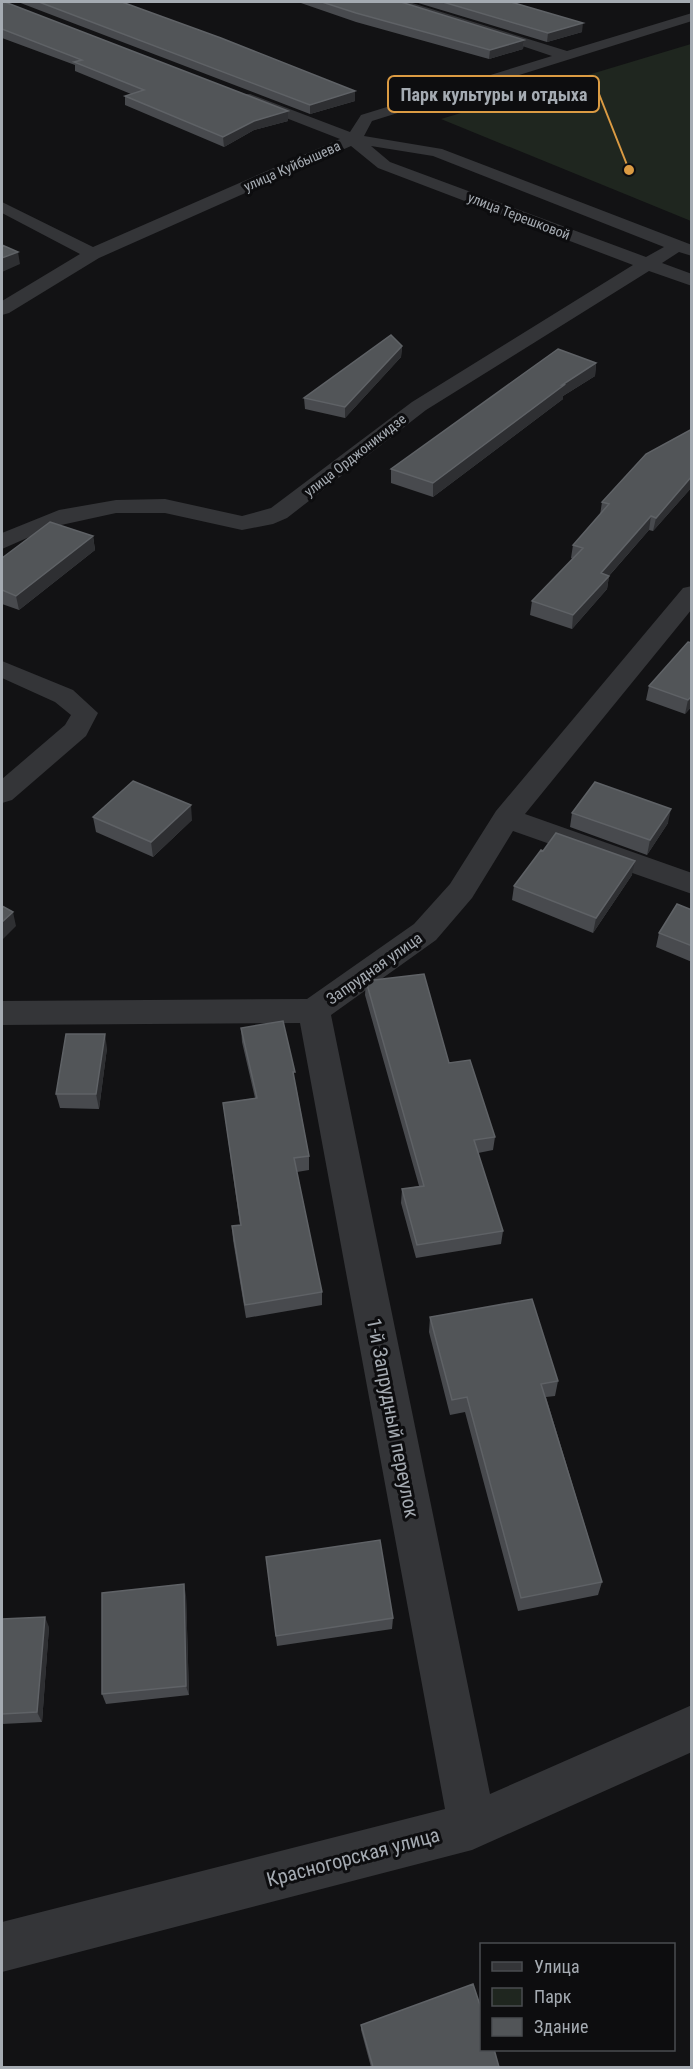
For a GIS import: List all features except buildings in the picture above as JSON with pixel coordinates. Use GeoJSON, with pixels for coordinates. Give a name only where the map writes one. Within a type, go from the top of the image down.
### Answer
{"type":"FeatureCollection","features":[{"type":"Feature","properties":{"kind":"street"},"geometry":{"type":"LineString","coordinates":[[397,2],[567,56]]}},
{"type":"Feature","properties":{"kind":"street","name":"улица Куйбышева"},"geometry":{"type":"LineString","coordinates":[[2,309],[93,254],[354,140],[366,118],[692,17]]}},
{"type":"Feature","properties":{"kind":"street","name":"улица Терешковой"},"geometry":{"type":"LineString","coordinates":[[233,92],[354,140],[436,152],[684,249]]}},
{"type":"Feature","properties":{"kind":"street","name":"улица Терешковой"},"geometry":{"type":"LineString","coordinates":[[354,140],[384,165],[692,281]]}},
{"type":"Feature","properties":{"kind":"street"},"geometry":{"type":"LineString","coordinates":[[2,207],[93,254]]}},
{"type":"Feature","properties":{"kind":"street","name":"улица Орджоникидзе"},"geometry":{"type":"LineString","coordinates":[[2,542],[20,530],[107,507],[142,505],[188,509],[231,523],[258,524],[279,513],[418,406],[646,263],[684,249]]}},
{"type":"Feature","properties":{"kind":"street","name":"Запрудная улица"},"geometry":{"type":"LineString","coordinates":[[2,1013],[314,1011],[425,932],[460,891],[506,818],[692,593]]}},
{"type":"Feature","properties":{"kind":"street"},"geometry":{"type":"LineString","coordinates":[[2,669],[64,696],[85,713],[76,730],[2,795]]}},
{"type":"Feature","properties":{"kind":"street"},"geometry":{"type":"LineString","coordinates":[[506,818],[692,884]]}},
{"type":"Feature","properties":{"kind":"street","name":"1-й Запрудный переулок"},"geometry":{"type":"LineString","coordinates":[[314,1011],[472,1826]]}},
{"type":"Feature","properties":{"kind":"street","name":"Красногорская улица"},"geometry":{"type":"LineString","coordinates":[[2,1947],[472,1826],[692,1728]]}},
{"type":"Feature","properties":{"kind":"green space"},"geometry":{"type":"Polygon","coordinates":[[[691,44],[691,221],[441,119],[691,44]]]}},
{"type":"Feature","properties":{"kind":"place","name":"Парк культуры и отдыха"},"geometry":{"type":"Point","coordinates":[629,170]}}]}
